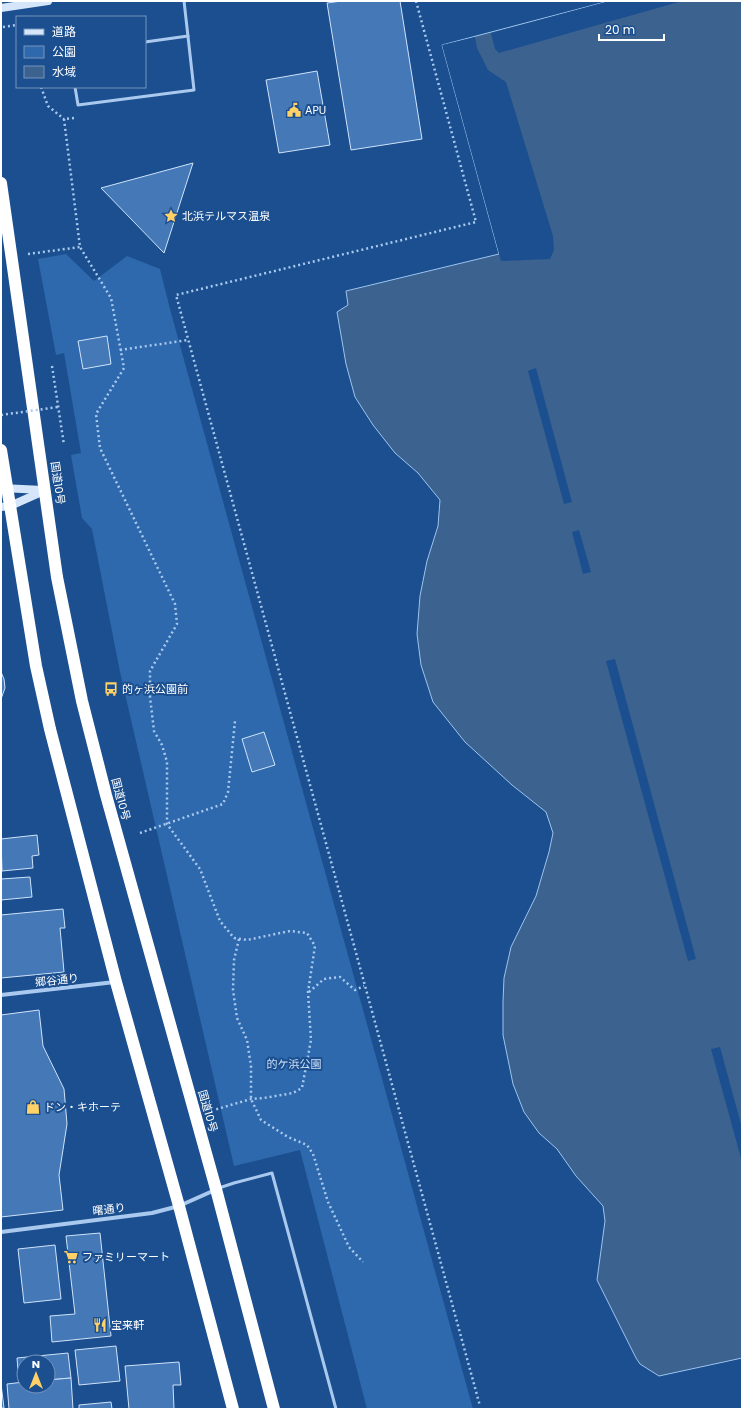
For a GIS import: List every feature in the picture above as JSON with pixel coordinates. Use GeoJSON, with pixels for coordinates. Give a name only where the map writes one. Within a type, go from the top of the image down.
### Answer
{"type":"FeatureCollection","features":[{"type":"Feature","properties":{"kind":"highway","name":"国道10号"},"geometry":{"type":"LineString","coordinates":[[1,183],[46,490],[57,576],[82,701],[106,795],[216,1189],[274,1409]]}},
{"type":"Feature","properties":{"kind":"highway"},"geometry":{"type":"LineString","coordinates":[[1,450],[5,507],[50,730],[116,982],[179,1206],[233,1409]]}},
{"type":"Feature","properties":{"kind":"street"},"geometry":{"type":"LineString","coordinates":[[1,8],[48,1]]}},
{"type":"Feature","properties":{"kind":"street"},"geometry":{"type":"LineString","coordinates":[[4,488],[46,490]]}},
{"type":"Feature","properties":{"kind":"street"},"geometry":{"type":"LineString","coordinates":[[5,507],[46,490]]}},
{"type":"Feature","properties":{"kind":"street","name":"郷谷通り"},"geometry":{"type":"LineString","coordinates":[[1,995],[116,982]]}},
{"type":"Feature","properties":{"kind":"street","name":"曙通り"},"geometry":{"type":"LineString","coordinates":[[1,1232],[152,1213],[179,1206],[216,1189]]}},
{"type":"Feature","properties":{"kind":"lane"},"geometry":{"type":"LineString","coordinates":[[75,88],[78,105],[194,90],[184,1]]}},
{"type":"Feature","properties":{"kind":"lane"},"geometry":{"type":"LineString","coordinates":[[146,42],[188,36]]}},
{"type":"Feature","properties":{"kind":"lane"},"geometry":{"type":"LineString","coordinates":[[216,1189],[272,1173],[336,1409]]}},
{"type":"Feature","properties":{"kind":"path"},"geometry":{"type":"LineString","coordinates":[[416,1],[476,222],[176,295],[480,1406]]}},
{"type":"Feature","properties":{"kind":"path"},"geometry":{"type":"LineString","coordinates":[[3,27],[16,25]]}},
{"type":"Feature","properties":{"kind":"path"},"geometry":{"type":"LineString","coordinates":[[41,88],[48,106],[64,119],[80,247],[111,298],[124,368],[96,414],[100,448],[175,604],[176,624],[150,671],[150,697],[154,731],[162,745],[167,762],[167,824],[200,869],[220,921],[234,938],[247,940],[290,931],[307,933],[315,946],[308,992],[311,1040],[302,1088],[293,1093],[264,1098],[251,1098],[214,1110]]}},
{"type":"Feature","properties":{"kind":"path"},"geometry":{"type":"LineString","coordinates":[[64,119],[79,117],[78,105]]}},
{"type":"Feature","properties":{"kind":"path"},"geometry":{"type":"LineString","coordinates":[[12,256],[80,247]]}},
{"type":"Feature","properties":{"kind":"path"},"geometry":{"type":"LineString","coordinates":[[120,350],[188,340]]}},
{"type":"Feature","properties":{"kind":"path"},"geometry":{"type":"LineString","coordinates":[[52,366],[64,445]]}},
{"type":"Feature","properties":{"kind":"path"},"geometry":{"type":"LineString","coordinates":[[1,415],[58,407]]}},
{"type":"Feature","properties":{"kind":"path"},"geometry":{"type":"LineString","coordinates":[[140,833],[223,804],[228,792],[235,721]]}},
{"type":"Feature","properties":{"kind":"path"},"geometry":{"type":"LineString","coordinates":[[239,939],[234,960],[233,990],[237,1018],[247,1040],[251,1066],[251,1098],[261,1120],[288,1138],[307,1145],[313,1154],[328,1202],[349,1247],[363,1262]]}},
{"type":"Feature","properties":{"kind":"path"},"geometry":{"type":"LineString","coordinates":[[308,992],[324,979],[340,977],[355,990],[364,986]]}},
{"type":"Feature","properties":{"kind":"green space","name":"的ケ浜公園"},"geometry":{"type":"Polygon","coordinates":[[[66,254],[94,281],[127,256],[160,269],[473,1409],[367,1409],[300,1150],[234,1166],[120,672],[92,529],[82,518],[71,455],[81,453],[64,353],[56,355],[38,259],[66,254]]]}},
{"type":"Feature","properties":{"kind":"water"},"geometry":{"type":"Polygon","coordinates":[[[609,1],[742,1],[742,1358],[659,1376],[640,1364],[636,1358],[597,1280],[605,1221],[603,1206],[576,1176],[557,1149],[539,1133],[524,1112],[513,1084],[503,1035],[504,978],[511,947],[536,896],[553,833],[546,812],[512,785],[465,742],[433,702],[421,665],[417,634],[420,596],[427,561],[438,526],[440,500],[418,473],[395,453],[373,425],[355,397],[346,364],[337,312],[348,305],[346,291],[499,254],[442,45],[609,1]]]}},
{"type":"Feature","properties":{"kind":"pier"},"geometry":{"type":"Polygon","coordinates":[[[609,1],[682,1],[499,53],[495,49],[491,33],[609,1]]]}},
{"type":"Feature","properties":{"kind":"pier"},"geometry":{"type":"Polygon","coordinates":[[[475,37],[477,48],[488,70],[506,82],[553,236],[554,250],[550,259],[501,261],[442,45],[475,37]]]}},
{"type":"Feature","properties":{"kind":"pier"},"geometry":{"type":"Polygon","coordinates":[[[536,368],[572,502],[564,504],[528,371],[536,368]]]}},
{"type":"Feature","properties":{"kind":"pier"},"geometry":{"type":"Polygon","coordinates":[[[579,530],[591,572],[583,574],[572,532],[579,530]]]}},
{"type":"Feature","properties":{"kind":"pier"},"geometry":{"type":"Polygon","coordinates":[[[615,659],[696,959],[688,961],[606,661],[615,659]]]}},
{"type":"Feature","properties":{"kind":"pier"},"geometry":{"type":"Polygon","coordinates":[[[720,1047],[742,1128],[742,1162],[711,1049],[720,1047]]]}},
{"type":"Feature","properties":{"kind":"building"},"geometry":{"type":"Polygon","coordinates":[[[342,1],[400,1],[422,139],[351,150],[327,3],[342,1]]]}},
{"type":"Feature","properties":{"kind":"building"},"geometry":{"type":"Polygon","coordinates":[[[317,71],[330,145],[279,153],[266,80],[317,71]]]}},
{"type":"Feature","properties":{"kind":"building"},"geometry":{"type":"Polygon","coordinates":[[[193,163],[164,253],[101,188],[193,163]]]}},
{"type":"Feature","properties":{"kind":"building"},"geometry":{"type":"Polygon","coordinates":[[[107,336],[111,364],[83,369],[78,341],[107,336]]]}},
{"type":"Feature","properties":{"kind":"building"},"geometry":{"type":"Polygon","coordinates":[[[1,672],[4,679],[5,688],[1,699],[1,672]]]}},
{"type":"Feature","properties":{"kind":"building"},"geometry":{"type":"Polygon","coordinates":[[[264,732],[275,765],[252,772],[242,739],[264,732]]]}},
{"type":"Feature","properties":{"kind":"building"},"geometry":{"type":"Polygon","coordinates":[[[37,835],[39,855],[32,856],[33,868],[2,871],[1,839],[37,835]]]}},
{"type":"Feature","properties":{"kind":"building"},"geometry":{"type":"Polygon","coordinates":[[[30,877],[32,897],[1,900],[1,879],[30,877]]]}},
{"type":"Feature","properties":{"kind":"building"},"geometry":{"type":"Polygon","coordinates":[[[63,909],[65,928],[60,928],[64,972],[1,978],[1,915],[63,909]]]}},
{"type":"Feature","properties":{"kind":"building","name":"ドン・キホーテ"},"geometry":{"type":"Polygon","coordinates":[[[39,1010],[43,1046],[64,1089],[67,1124],[59,1175],[63,1210],[1,1217],[1,1015],[39,1010]]]}},
{"type":"Feature","properties":{"kind":"building"},"geometry":{"type":"Polygon","coordinates":[[[100,1233],[111,1336],[52,1342],[50,1316],[75,1314],[66,1236],[100,1233]]]}},
{"type":"Feature","properties":{"kind":"building"},"geometry":{"type":"Polygon","coordinates":[[[55,1245],[61,1299],[24,1303],[18,1249],[55,1245]]]}},
{"type":"Feature","properties":{"kind":"building"},"geometry":{"type":"Polygon","coordinates":[[[116,1346],[120,1381],[79,1385],[75,1350],[116,1346]]]}},
{"type":"Feature","properties":{"kind":"building"},"geometry":{"type":"Polygon","coordinates":[[[68,1353],[71,1378],[56,1379],[56,1354],[68,1353]]]}},
{"type":"Feature","properties":{"kind":"building"},"geometry":{"type":"Polygon","coordinates":[[[179,1362],[181,1385],[173,1385],[174,1409],[129,1409],[125,1366],[179,1362]]]}},
{"type":"Feature","properties":{"kind":"building"},"geometry":{"type":"Polygon","coordinates":[[[71,1378],[73,1409],[9,1409],[7,1384],[16,1383],[16,1394],[56,1394],[56,1379],[71,1378]]]}},
{"type":"Feature","properties":{"kind":"building"},"geometry":{"type":"Polygon","coordinates":[[[1,1384],[4,1408],[1,1408],[1,1384]]]}},
{"type":"Feature","properties":{"kind":"building"},"geometry":{"type":"Polygon","coordinates":[[[111,1402],[112,1409],[79,1409],[79,1405],[111,1402]]]}},
{"type":"Feature","properties":{"kind":"place","name":"APU"},"geometry":{"type":"Point","coordinates":[294,110]}},
{"type":"Feature","properties":{"kind":"place","name":"北浜テルマス温泉"},"geometry":{"type":"Point","coordinates":[171,216]}},
{"type":"Feature","properties":{"kind":"place","name":"的ヶ浜公園前"},"geometry":{"type":"Point","coordinates":[111,689]}},
{"type":"Feature","properties":{"kind":"place","name":"ドン・キホーテ"},"geometry":{"type":"Point","coordinates":[33,1107]}},
{"type":"Feature","properties":{"kind":"place","name":"ファミリーマート"},"geometry":{"type":"Point","coordinates":[71,1257]}},
{"type":"Feature","properties":{"kind":"place","name":"宝来軒"},"geometry":{"type":"Point","coordinates":[100,1325]}}]}
